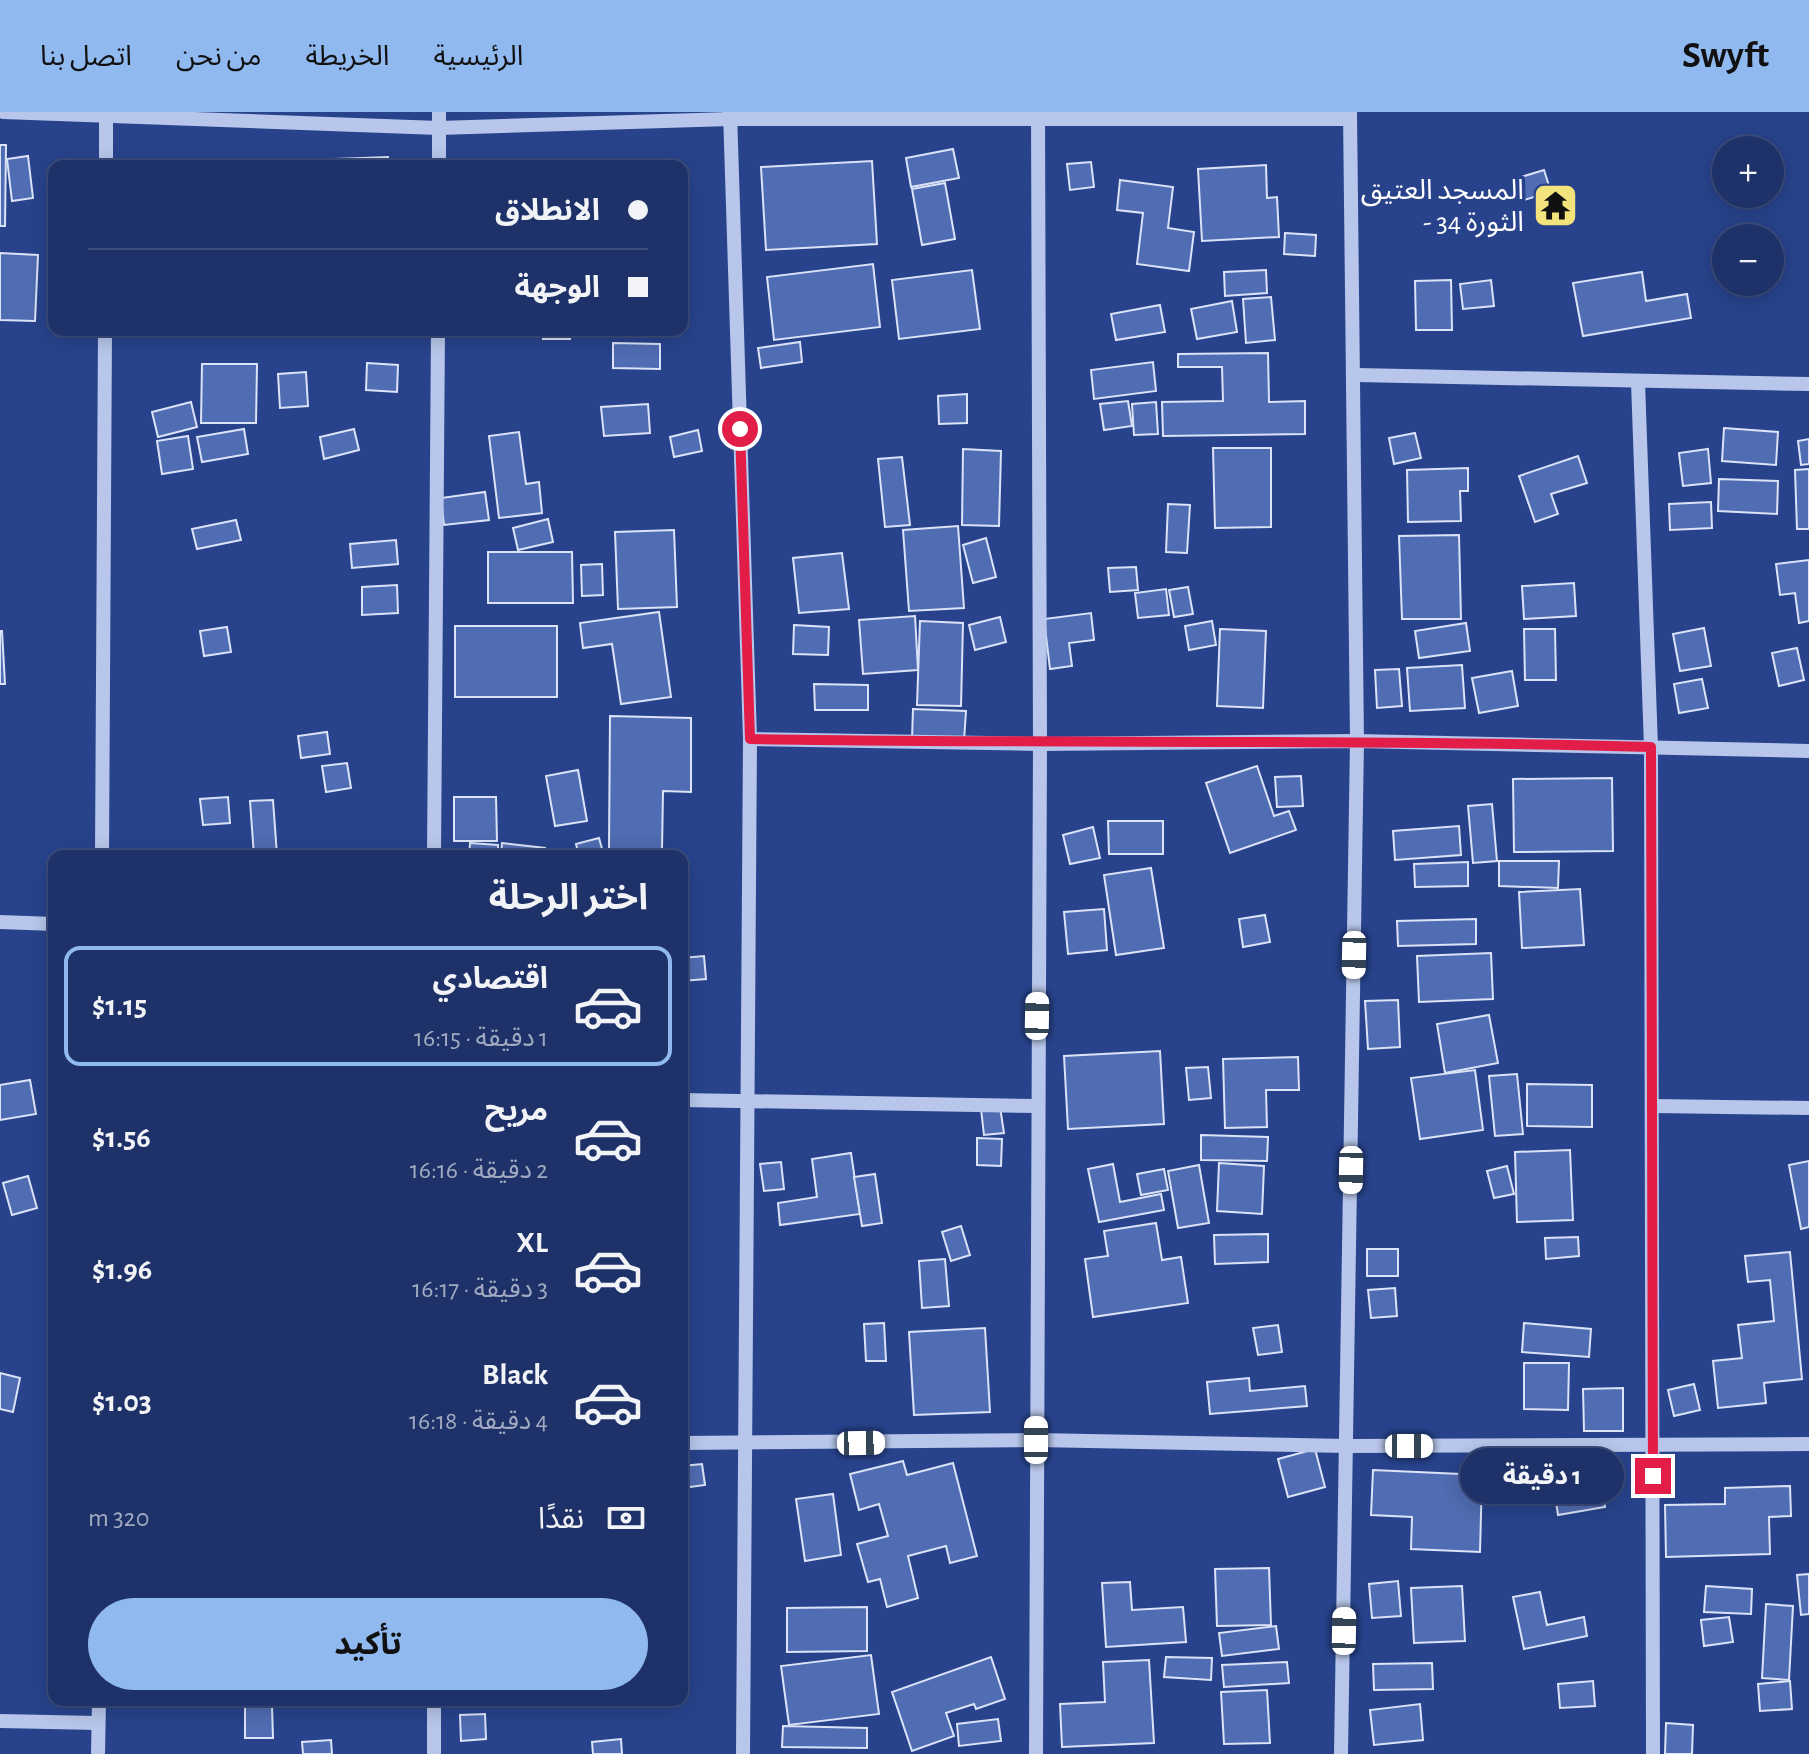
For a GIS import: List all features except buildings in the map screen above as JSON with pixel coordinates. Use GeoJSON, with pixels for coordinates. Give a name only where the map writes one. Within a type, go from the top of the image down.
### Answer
{"type":"FeatureCollection","features":[{"type":"Feature","properties":{"kind":"street"},"geometry":{"type":"LineString","coordinates":[[3,112],[439,128],[730,115],[1350,116],[1356,375],[1357,741],[1341,1754]]}},
{"type":"Feature","properties":{"kind":"street"},"geometry":{"type":"LineString","coordinates":[[439,112],[439,160]]}},
{"type":"Feature","properties":{"kind":"street"},"geometry":{"type":"LineString","coordinates":[[106,115],[106,160]]}},
{"type":"Feature","properties":{"kind":"street"},"geometry":{"type":"LineString","coordinates":[[730,115],[750,739],[743,1754]]}},
{"type":"Feature","properties":{"kind":"street"},"geometry":{"type":"LineString","coordinates":[[1036,1754],[1036,1106],[1040,744],[1038,116]]}},
{"type":"Feature","properties":{"kind":"street"},"geometry":{"type":"LineString","coordinates":[[102,850],[105,336]]}},
{"type":"Feature","properties":{"kind":"street"},"geometry":{"type":"LineString","coordinates":[[434,850],[438,336]]}},
{"type":"Feature","properties":{"kind":"street"},"geometry":{"type":"LineString","coordinates":[[1356,375],[1809,384]]}},
{"type":"Feature","properties":{"kind":"street"},"geometry":{"type":"LineString","coordinates":[[1638,382],[1651,747],[1653,1754]]}},
{"type":"Feature","properties":{"kind":"street"},"geometry":{"type":"LineString","coordinates":[[750,739],[1040,744],[1357,741],[1809,751]]}},
{"type":"Feature","properties":{"kind":"street"},"geometry":{"type":"LineString","coordinates":[[0,922],[48,924]]}},
{"type":"Feature","properties":{"kind":"street"},"geometry":{"type":"LineString","coordinates":[[688,1100],[1036,1106]]}},
{"type":"Feature","properties":{"kind":"street"},"geometry":{"type":"LineString","coordinates":[[1652,1106],[1809,1108]]}},
{"type":"Feature","properties":{"kind":"street"},"geometry":{"type":"LineString","coordinates":[[688,1443],[1036,1440],[1348,1446],[1809,1444]]}},
{"type":"Feature","properties":{"kind":"street"},"geometry":{"type":"LineString","coordinates":[[98,1754],[99,1706]]}},
{"type":"Feature","properties":{"kind":"street"},"geometry":{"type":"LineString","coordinates":[[434,1706],[434,1754]]}},
{"type":"Feature","properties":{"kind":"street"},"geometry":{"type":"LineString","coordinates":[[0,1721],[98,1723]]}},
{"type":"Feature","properties":{"kind":"place","name":"المسجد العتيق - الثورة 34"},"geometry":{"type":"Point","coordinates":[1555,205]}},
{"type":"Feature","properties":{"kind":"route"},"geometry":{"type":"LineString","coordinates":[[740,429],[750,739],[1040,744],[1357,741],[1651,747],[1653,1476]]}}]}
